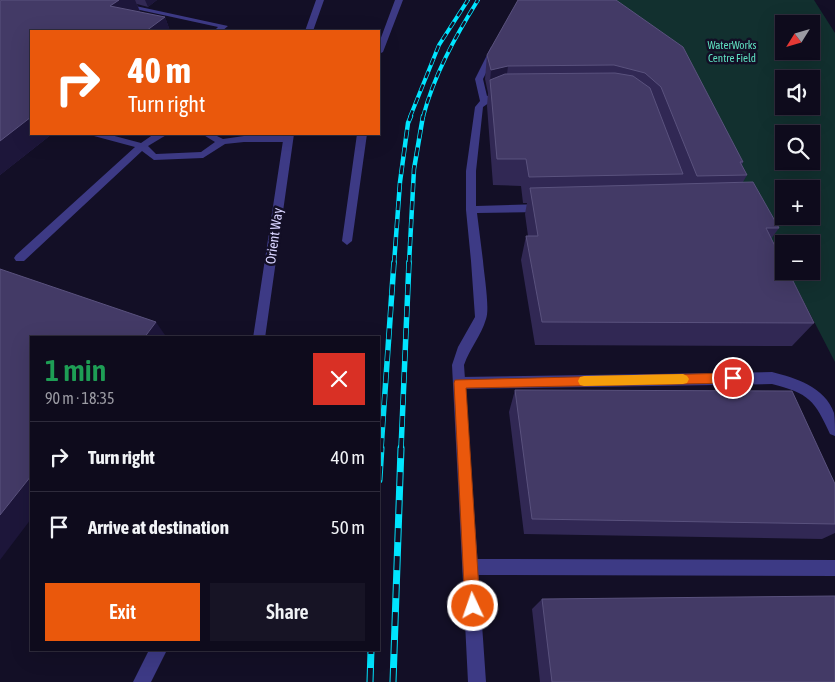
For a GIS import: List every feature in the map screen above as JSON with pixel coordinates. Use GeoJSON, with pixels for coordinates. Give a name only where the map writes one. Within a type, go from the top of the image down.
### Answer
{"type":"FeatureCollection","features":[{"type":"Feature","properties":{"kind":"street"},"geometry":{"type":"LineString","coordinates":[[98,0],[224,26],[219,30]]}},
{"type":"Feature","properties":{"kind":"street"},"geometry":{"type":"LineString","coordinates":[[309,30],[320,0]]}},
{"type":"Feature","properties":{"kind":"street"},"geometry":{"type":"LineString","coordinates":[[380,49],[399,0]]}},
{"type":"Feature","properties":{"kind":"street"},"geometry":{"type":"LineString","coordinates":[[484,100],[479,79],[496,44]]}},
{"type":"Feature","properties":{"kind":"street"},"geometry":{"type":"LineString","coordinates":[[477,682],[458,365],[464,348],[481,317],[471,210],[473,147],[479,107],[484,100],[493,96],[514,95]]}},
{"type":"Feature","properties":{"kind":"street"},"geometry":{"type":"LineString","coordinates":[[100,135],[142,146],[154,157],[203,154],[222,142],[289,136]]}},
{"type":"Feature","properties":{"kind":"street"},"geometry":{"type":"LineString","coordinates":[[20,258],[142,146],[158,135]]}},
{"type":"Feature","properties":{"kind":"street"},"geometry":{"type":"LineString","coordinates":[[208,135],[222,142]]}},
{"type":"Feature","properties":{"kind":"street"},"geometry":{"type":"LineString","coordinates":[[347,241],[362,135]]}},
{"type":"Feature","properties":{"kind":"street","name":"Orient Way"},"geometry":{"type":"LineString","coordinates":[[259,336],[289,136]]}},
{"type":"Feature","properties":{"kind":"street"},"geometry":{"type":"LineString","coordinates":[[471,210],[550,208]]}},
{"type":"Feature","properties":{"kind":"street"},"geometry":{"type":"LineString","coordinates":[[460,383],[772,378],[788,381],[808,392],[822,403],[835,430]]}},
{"type":"Feature","properties":{"kind":"street"},"geometry":{"type":"LineString","coordinates":[[471,568],[835,568]]}},
{"type":"Feature","properties":{"kind":"street"},"geometry":{"type":"LineString","coordinates":[[142,682],[158,651]]}},
{"type":"Feature","properties":{"kind":"green space","name":"WaterWorks Centre Field"},"geometry":{"type":"Polygon","coordinates":[[[585,0],[814,0],[835,33],[835,362],[793,280],[820,280],[820,235],[775,235],[775,245],[685,70],[585,0]]]}},
{"type":"Feature","properties":{"kind":"building"},"geometry":{"type":"Polygon","coordinates":[[[119,0],[110,6],[165,17],[147,30],[30,30],[30,118],[0,141],[0,1],[119,0]]]}},
{"type":"Feature","properties":{"kind":"building"},"geometry":{"type":"Polygon","coordinates":[[[518,0],[616,0],[683,47],[743,162],[740,162],[747,175],[697,176],[661,87],[645,73],[614,65],[508,66],[491,70],[487,55],[518,0]]]}},
{"type":"Feature","properties":{"kind":"building"},"geometry":{"type":"Polygon","coordinates":[[[615,73],[633,76],[650,88],[683,174],[529,177],[526,159],[497,159],[490,80],[505,74],[615,73]]]}},
{"type":"Feature","properties":{"kind":"building"},"geometry":{"type":"Polygon","coordinates":[[[753,182],[775,221],[775,225],[779,228],[766,228],[775,246],[775,280],[792,280],[814,323],[542,322],[526,236],[538,236],[530,188],[753,182]]]}},
{"type":"Feature","properties":{"kind":"building"},"geometry":{"type":"Polygon","coordinates":[[[0,269],[156,322],[146,336],[30,336],[30,477],[0,515],[0,269]]]}},
{"type":"Feature","properties":{"kind":"building"},"geometry":{"type":"Polygon","coordinates":[[[515,390],[792,391],[835,484],[835,524],[532,519],[515,390]]]}},
{"type":"Feature","properties":{"kind":"building"},"geometry":{"type":"Polygon","coordinates":[[[835,596],[835,682],[552,682],[542,599],[835,596]]]}},
{"type":"Feature","properties":{"kind":"railway"},"geometry":{"type":"LineString","coordinates":[[410,117],[439,45],[468,0]]}},
{"type":"Feature","properties":{"kind":"railway"},"geometry":{"type":"LineString","coordinates":[[423,117],[433,86],[446,57],[478,0]]}},
{"type":"Feature","properties":{"kind":"railway"},"geometry":{"type":"LineString","coordinates":[[394,264],[400,182],[408,123],[411,116]]}},
{"type":"Feature","properties":{"kind":"railway"},"geometry":{"type":"LineString","coordinates":[[409,264],[414,169],[423,116]]}},
{"type":"Feature","properties":{"kind":"railway"},"geometry":{"type":"LineString","coordinates":[[381,449],[394,262]]}},
{"type":"Feature","properties":{"kind":"railway"},"geometry":{"type":"LineString","coordinates":[[401,449],[409,262]]}},
{"type":"Feature","properties":{"kind":"railway"},"geometry":{"type":"LineString","coordinates":[[380,464],[381,448]]}},
{"type":"Feature","properties":{"kind":"railway"},"geometry":{"type":"LineString","coordinates":[[393,682],[401,448]]}},
{"type":"Feature","properties":{"kind":"railway"},"geometry":{"type":"LineString","coordinates":[[370,682],[371,651]]}},
{"type":"Feature","properties":{"kind":"slow traffic"},"geometry":{"type":"LineString","coordinates":[[584,381],[683,379]]}},
{"type":"Feature","properties":{"kind":"route"},"geometry":{"type":"LineString","coordinates":[[473,606],[460,383],[733,378]]}}]}
